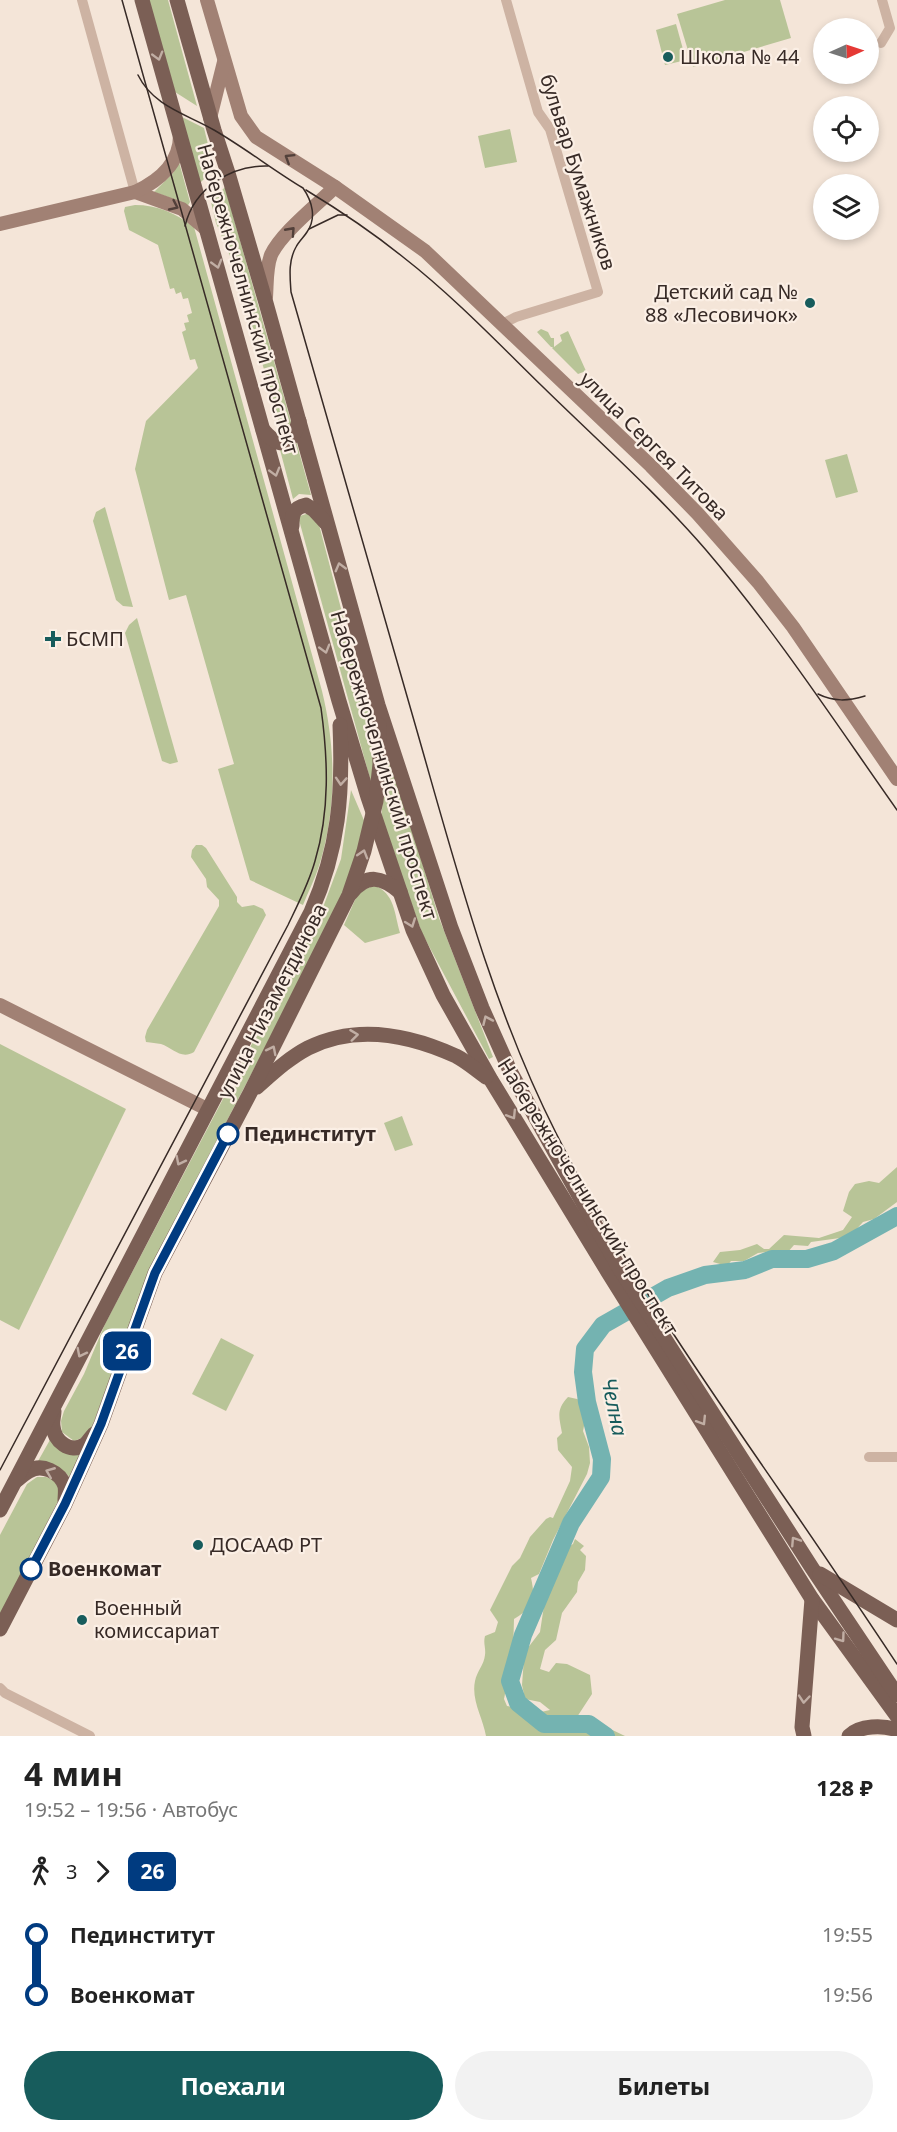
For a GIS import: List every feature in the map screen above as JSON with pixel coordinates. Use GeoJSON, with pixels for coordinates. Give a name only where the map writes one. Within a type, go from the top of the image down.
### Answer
{"type":"FeatureCollection","features":[{"type":"Feature","properties":{"kind":"main road","name":"Набережночелнинский проспект"},"geometry":{"type":"LineString","coordinates":[[142,0],[339,701],[373,813],[423,953],[491,1080],[676,1368],[897,1695]]}},
{"type":"Feature","properties":{"kind":"main road","name":"Набережночелнинский проспект"},"geometry":{"type":"LineString","coordinates":[[177,0],[266,303],[378,705],[452,928],[482,1008],[525,1101],[613,1269]]}},
{"type":"Feature","properties":{"kind":"main road","name":"улица Сергея Титова"},"geometry":{"type":"LineString","coordinates":[[207,0],[241,116],[256,137],[335,187],[425,251],[698,514],[758,582],[793,627],[897,779]]}},
{"type":"Feature","properties":{"kind":"main road"},"geometry":{"type":"LineString","coordinates":[[210,118],[225,60]]}},
{"type":"Feature","properties":{"kind":"main road"},"geometry":{"type":"LineString","coordinates":[[0,224],[135,192],[152,184],[165,173],[174,160],[180,144],[180,135]]}},
{"type":"Feature","properties":{"kind":"main road"},"geometry":{"type":"LineString","coordinates":[[266,303],[268,268],[272,254],[290,230],[335,187]]}},
{"type":"Feature","properties":{"kind":"main road"},"geometry":{"type":"LineString","coordinates":[[135,192],[182,209],[207,230]]}},
{"type":"Feature","properties":{"kind":"main road"},"geometry":{"type":"LineString","coordinates":[[263,430],[271,439],[281,443],[295,436],[299,421]]}},
{"type":"Feature","properties":{"kind":"main road"},"geometry":{"type":"LineString","coordinates":[[292,532],[292,513],[298,507],[306,505],[328,525]]}},
{"type":"Feature","properties":{"kind":"main road","name":"улица Низаметдинова"},"geometry":{"type":"LineString","coordinates":[[0,1510],[323,885],[339,817],[342,770],[339,701]]}},
{"type":"Feature","properties":{"kind":"main road","name":"улица Низаметдинова"},"geometry":{"type":"LineString","coordinates":[[0,1629],[65,1504],[101,1424],[155,1273],[250,1093],[349,895],[364,851],[373,813],[380,764],[378,705]]}},
{"type":"Feature","properties":{"kind":"main road"},"geometry":{"type":"LineString","coordinates":[[349,895],[357,885],[371,879],[389,883],[400,892]]}},
{"type":"Feature","properties":{"kind":"main road"},"geometry":{"type":"LineString","coordinates":[[0,1005],[207,1109]]}},
{"type":"Feature","properties":{"kind":"main road"},"geometry":{"type":"LineString","coordinates":[[250,1093],[287,1061],[309,1048],[349,1035],[370,1033],[408,1038],[457,1057],[491,1080]]}},
{"type":"Feature","properties":{"kind":"main road","name":"Набережночелнинский проспект"},"geometry":{"type":"LineString","coordinates":[[676,1368],[812,1599],[897,1716]]}},
{"type":"Feature","properties":{"kind":"main road"},"geometry":{"type":"LineString","coordinates":[[55,1405],[53,1426],[56,1438],[64,1446],[74,1448],[85,1445],[101,1424]]}},
{"type":"Feature","properties":{"kind":"main road"},"geometry":{"type":"LineString","coordinates":[[15,1482],[30,1470],[40,1468],[51,1470],[60,1476],[66,1488],[65,1504]]}},
{"type":"Feature","properties":{"kind":"main road"},"geometry":{"type":"LineString","coordinates":[[812,1568],[836,1585],[897,1620]]}},
{"type":"Feature","properties":{"kind":"main road"},"geometry":{"type":"LineString","coordinates":[[804,1736],[802,1727],[812,1599]]}},
{"type":"Feature","properties":{"kind":"main road"},"geometry":{"type":"LineString","coordinates":[[849,1736],[853,1732],[871,1727],[897,1730]]}},
{"type":"Feature","properties":{"kind":"street"},"geometry":{"type":"LineString","coordinates":[[82,0],[135,192]]}},
{"type":"Feature","properties":{"kind":"street","name":"бульвар Бумажников"},"geometry":{"type":"LineString","coordinates":[[502,324],[516,317],[598,292],[550,129],[538,112],[506,0]]}},
{"type":"Feature","properties":{"kind":"street"},"geometry":{"type":"LineString","coordinates":[[881,43],[890,28],[882,0]]}},
{"type":"Feature","properties":{"kind":"street"},"geometry":{"type":"LineString","coordinates":[[869,1457],[897,1457]]}},
{"type":"Feature","properties":{"kind":"street"},"geometry":{"type":"LineString","coordinates":[[2,1692],[90,1736]]}},
{"type":"Feature","properties":{"kind":"green space"},"geometry":{"type":"Polygon","coordinates":[[[149,0],[168,0],[197,106],[175,92],[149,0]]]}},
{"type":"Feature","properties":{"kind":"green space"},"geometry":{"type":"Polygon","coordinates":[[[725,0],[780,0],[791,38],[693,67],[677,14],[725,0]]]}},
{"type":"Feature","properties":{"kind":"green space"},"geometry":{"type":"Polygon","coordinates":[[[676,24],[686,60],[665,65],[656,30],[676,24]]]}},
{"type":"Feature","properties":{"kind":"green space"},"geometry":{"type":"Polygon","coordinates":[[[182,117],[204,128],[214,169],[200,183],[182,117]]]}},
{"type":"Feature","properties":{"kind":"green space"},"geometry":{"type":"Polygon","coordinates":[[[510,129],[517,162],[485,168],[478,136],[510,129]]]}},
{"type":"Feature","properties":{"kind":"green space"},"geometry":{"type":"Polygon","coordinates":[[[179,162],[190,202],[187,207],[154,192],[173,173],[179,162]]]}},
{"type":"Feature","properties":{"kind":"green space"},"geometry":{"type":"Polygon","coordinates":[[[225,187],[293,429],[287,434],[281,430],[236,270],[216,223],[211,202],[225,187]]]}},
{"type":"Feature","properties":{"kind":"green space"},"geometry":{"type":"Polygon","coordinates":[[[151,206],[166,211],[194,227],[322,691],[332,756],[332,801],[319,866],[303,905],[250,880],[218,769],[234,764],[186,595],[169,600],[135,469],[146,421],[198,368],[195,359],[190,360],[182,332],[186,330],[184,323],[189,322],[187,315],[192,313],[188,298],[183,299],[181,292],[176,294],[174,288],[170,289],[158,245],[129,230],[124,211],[125,207],[151,206]]]}},
{"type":"Feature","properties":{"kind":"green space"},"geometry":{"type":"Polygon","coordinates":[[[541,329],[554,338],[554,347],[562,341],[560,335],[568,331],[586,371],[578,374],[537,332],[541,329]]]}},
{"type":"Feature","properties":{"kind":"green space"},"geometry":{"type":"Polygon","coordinates":[[[296,441],[311,495],[299,494],[293,499],[279,446],[296,441]]]}},
{"type":"Feature","properties":{"kind":"green space"},"geometry":{"type":"Polygon","coordinates":[[[847,454],[858,492],[836,498],[825,460],[847,454]]]}},
{"type":"Feature","properties":{"kind":"green space"},"geometry":{"type":"Polygon","coordinates":[[[105,507],[133,607],[123,606],[116,600],[93,521],[96,512],[105,507]]]}},
{"type":"Feature","properties":{"kind":"green space"},"geometry":{"type":"Polygon","coordinates":[[[309,513],[317,517],[371,723],[374,761],[372,786],[299,520],[300,516],[309,513]]]}},
{"type":"Feature","properties":{"kind":"green space"},"geometry":{"type":"Polygon","coordinates":[[[137,618],[178,762],[170,764],[162,761],[125,633],[129,625],[137,618]]]}},
{"type":"Feature","properties":{"kind":"green space"},"geometry":{"type":"Polygon","coordinates":[[[388,750],[439,918],[493,1057],[489,1059],[422,933],[381,819],[388,750]]]}},
{"type":"Feature","properties":{"kind":"green space"},"geometry":{"type":"Polygon","coordinates":[[[351,790],[366,825],[358,853],[333,918],[154,1260],[89,1435],[74,1441],[62,1432],[61,1421],[64,1411],[84,1374],[105,1324],[322,910],[341,859],[351,790]]]}},
{"type":"Feature","properties":{"kind":"green space"},"geometry":{"type":"Polygon","coordinates":[[[196,845],[206,848],[242,907],[254,905],[263,909],[266,915],[194,1052],[185,1055],[161,1044],[146,1042],[145,1037],[219,906],[219,900],[207,887],[206,879],[191,857],[196,845]]]}},
{"type":"Feature","properties":{"kind":"green space"},"geometry":{"type":"Polygon","coordinates":[[[374,885],[386,893],[390,899],[400,933],[365,943],[344,925],[358,893],[374,885]]]}},
{"type":"Feature","properties":{"kind":"green space"},"geometry":{"type":"Polygon","coordinates":[[[0,1044],[126,1109],[19,1330],[0,1320],[0,1044]]]}},
{"type":"Feature","properties":{"kind":"green space"},"geometry":{"type":"Polygon","coordinates":[[[402,1116],[413,1145],[395,1151],[384,1123],[402,1116]]]}},
{"type":"Feature","properties":{"kind":"green space"},"geometry":{"type":"Polygon","coordinates":[[[897,1167],[897,1202],[874,1219],[863,1222],[853,1233],[840,1238],[811,1242],[808,1246],[794,1245],[787,1253],[772,1251],[758,1253],[744,1261],[731,1261],[727,1266],[713,1262],[720,1252],[740,1250],[757,1244],[764,1249],[769,1249],[784,1235],[819,1238],[843,1230],[852,1217],[843,1211],[849,1192],[855,1184],[869,1181],[879,1183],[897,1167]]]}},
{"type":"Feature","properties":{"kind":"green space"},"geometry":{"type":"Polygon","coordinates":[[[221,1338],[254,1355],[226,1411],[192,1394],[221,1338]]]}},
{"type":"Feature","properties":{"kind":"green space"},"geometry":{"type":"Polygon","coordinates":[[[568,1397],[584,1403],[586,1416],[583,1431],[589,1447],[590,1463],[587,1474],[553,1540],[539,1574],[531,1578],[532,1602],[514,1619],[513,1652],[507,1662],[504,1699],[507,1706],[514,1707],[539,1729],[547,1733],[557,1730],[589,1730],[602,1725],[625,1736],[486,1736],[474,1688],[484,1659],[485,1636],[495,1632],[498,1622],[490,1610],[512,1566],[520,1558],[530,1537],[546,1519],[553,1518],[570,1481],[572,1467],[558,1450],[557,1438],[562,1433],[560,1410],[568,1397]]]}},
{"type":"Feature","properties":{"kind":"green space"},"geometry":{"type":"Polygon","coordinates":[[[51,1438],[70,1455],[82,1455],[72,1480],[57,1467],[37,1463],[51,1438]]]}},
{"type":"Feature","properties":{"kind":"green space"},"geometry":{"type":"Polygon","coordinates":[[[37,1477],[55,1480],[61,1495],[0,1616],[0,1535],[27,1484],[37,1477]]]}},
{"type":"Feature","properties":{"kind":"green space"},"geometry":{"type":"Polygon","coordinates":[[[575,1539],[584,1546],[580,1550],[586,1556],[585,1570],[578,1582],[577,1592],[562,1613],[556,1640],[545,1650],[540,1669],[549,1672],[556,1663],[567,1664],[590,1675],[592,1694],[577,1717],[569,1716],[560,1723],[544,1721],[541,1712],[550,1710],[540,1702],[525,1699],[522,1685],[524,1658],[527,1649],[540,1632],[545,1599],[562,1563],[565,1549],[573,1544],[575,1539]]]}},
{"type":"Feature","properties":{"kind":"waterway","name":"Челна"},"geometry":{"type":"LineString","coordinates":[[606,1736],[589,1724],[544,1724],[518,1703],[510,1681],[523,1635],[571,1523],[601,1477],[602,1459],[587,1402],[583,1372],[585,1349],[603,1325],[668,1288],[705,1275],[745,1270],[772,1259],[807,1259],[834,1251],[897,1216]]}},
{"type":"Feature","properties":{"kind":"tram line"},"geometry":{"type":"LineString","coordinates":[[0,1470],[288,925],[313,869],[320,842],[325,804],[326,766],[321,708],[122,0]]}},
{"type":"Feature","properties":{"kind":"tram line"},"geometry":{"type":"LineString","coordinates":[[138,75],[144,86],[161,102],[237,144],[303,188],[309,198],[312,221],[292,258],[291,292],[461,885],[513,1036],[556,1133],[634,1272],[692,1362],[897,1664]]}},
{"type":"Feature","properties":{"kind":"tram line"},"geometry":{"type":"LineString","coordinates":[[185,226],[197,200],[216,181],[241,170],[268,166]]}},
{"type":"Feature","properties":{"kind":"tram line"},"geometry":{"type":"LineString","coordinates":[[306,190],[379,239],[440,287],[667,508],[706,550],[757,613],[897,810]]}},
{"type":"Feature","properties":{"kind":"tram line"},"geometry":{"type":"LineString","coordinates":[[309,229],[338,215],[347,215]]}},
{"type":"Feature","properties":{"kind":"tram line"},"geometry":{"type":"LineString","coordinates":[[818,694],[841,700],[865,696]]}},
{"type":"Feature","properties":{"kind":"bus line","name":"26"},"geometry":{"type":"LineString","coordinates":[[31,1569],[65,1504],[101,1424],[155,1273],[228,1134]]}},
{"type":"Feature","properties":{"kind":"place","name":"Школа № 44"},"geometry":{"type":"Point","coordinates":[668,57]}},
{"type":"Feature","properties":{"kind":"place","name":"Детский сад № 88 «Лесовичок»"},"geometry":{"type":"Point","coordinates":[810,303]}},
{"type":"Feature","properties":{"kind":"place","name":"БСМП"},"geometry":{"type":"Point","coordinates":[53,639]}},
{"type":"Feature","properties":{"kind":"place","name":"Пединститут"},"geometry":{"type":"Point","coordinates":[228,1134]}},
{"type":"Feature","properties":{"kind":"place","name":"ДОСААФ РТ"},"geometry":{"type":"Point","coordinates":[198,1545]}},
{"type":"Feature","properties":{"kind":"place","name":"Военкомат"},"geometry":{"type":"Point","coordinates":[31,1569]}},
{"type":"Feature","properties":{"kind":"place","name":"Военный комиссариат"},"geometry":{"type":"Point","coordinates":[82,1620]}}]}
